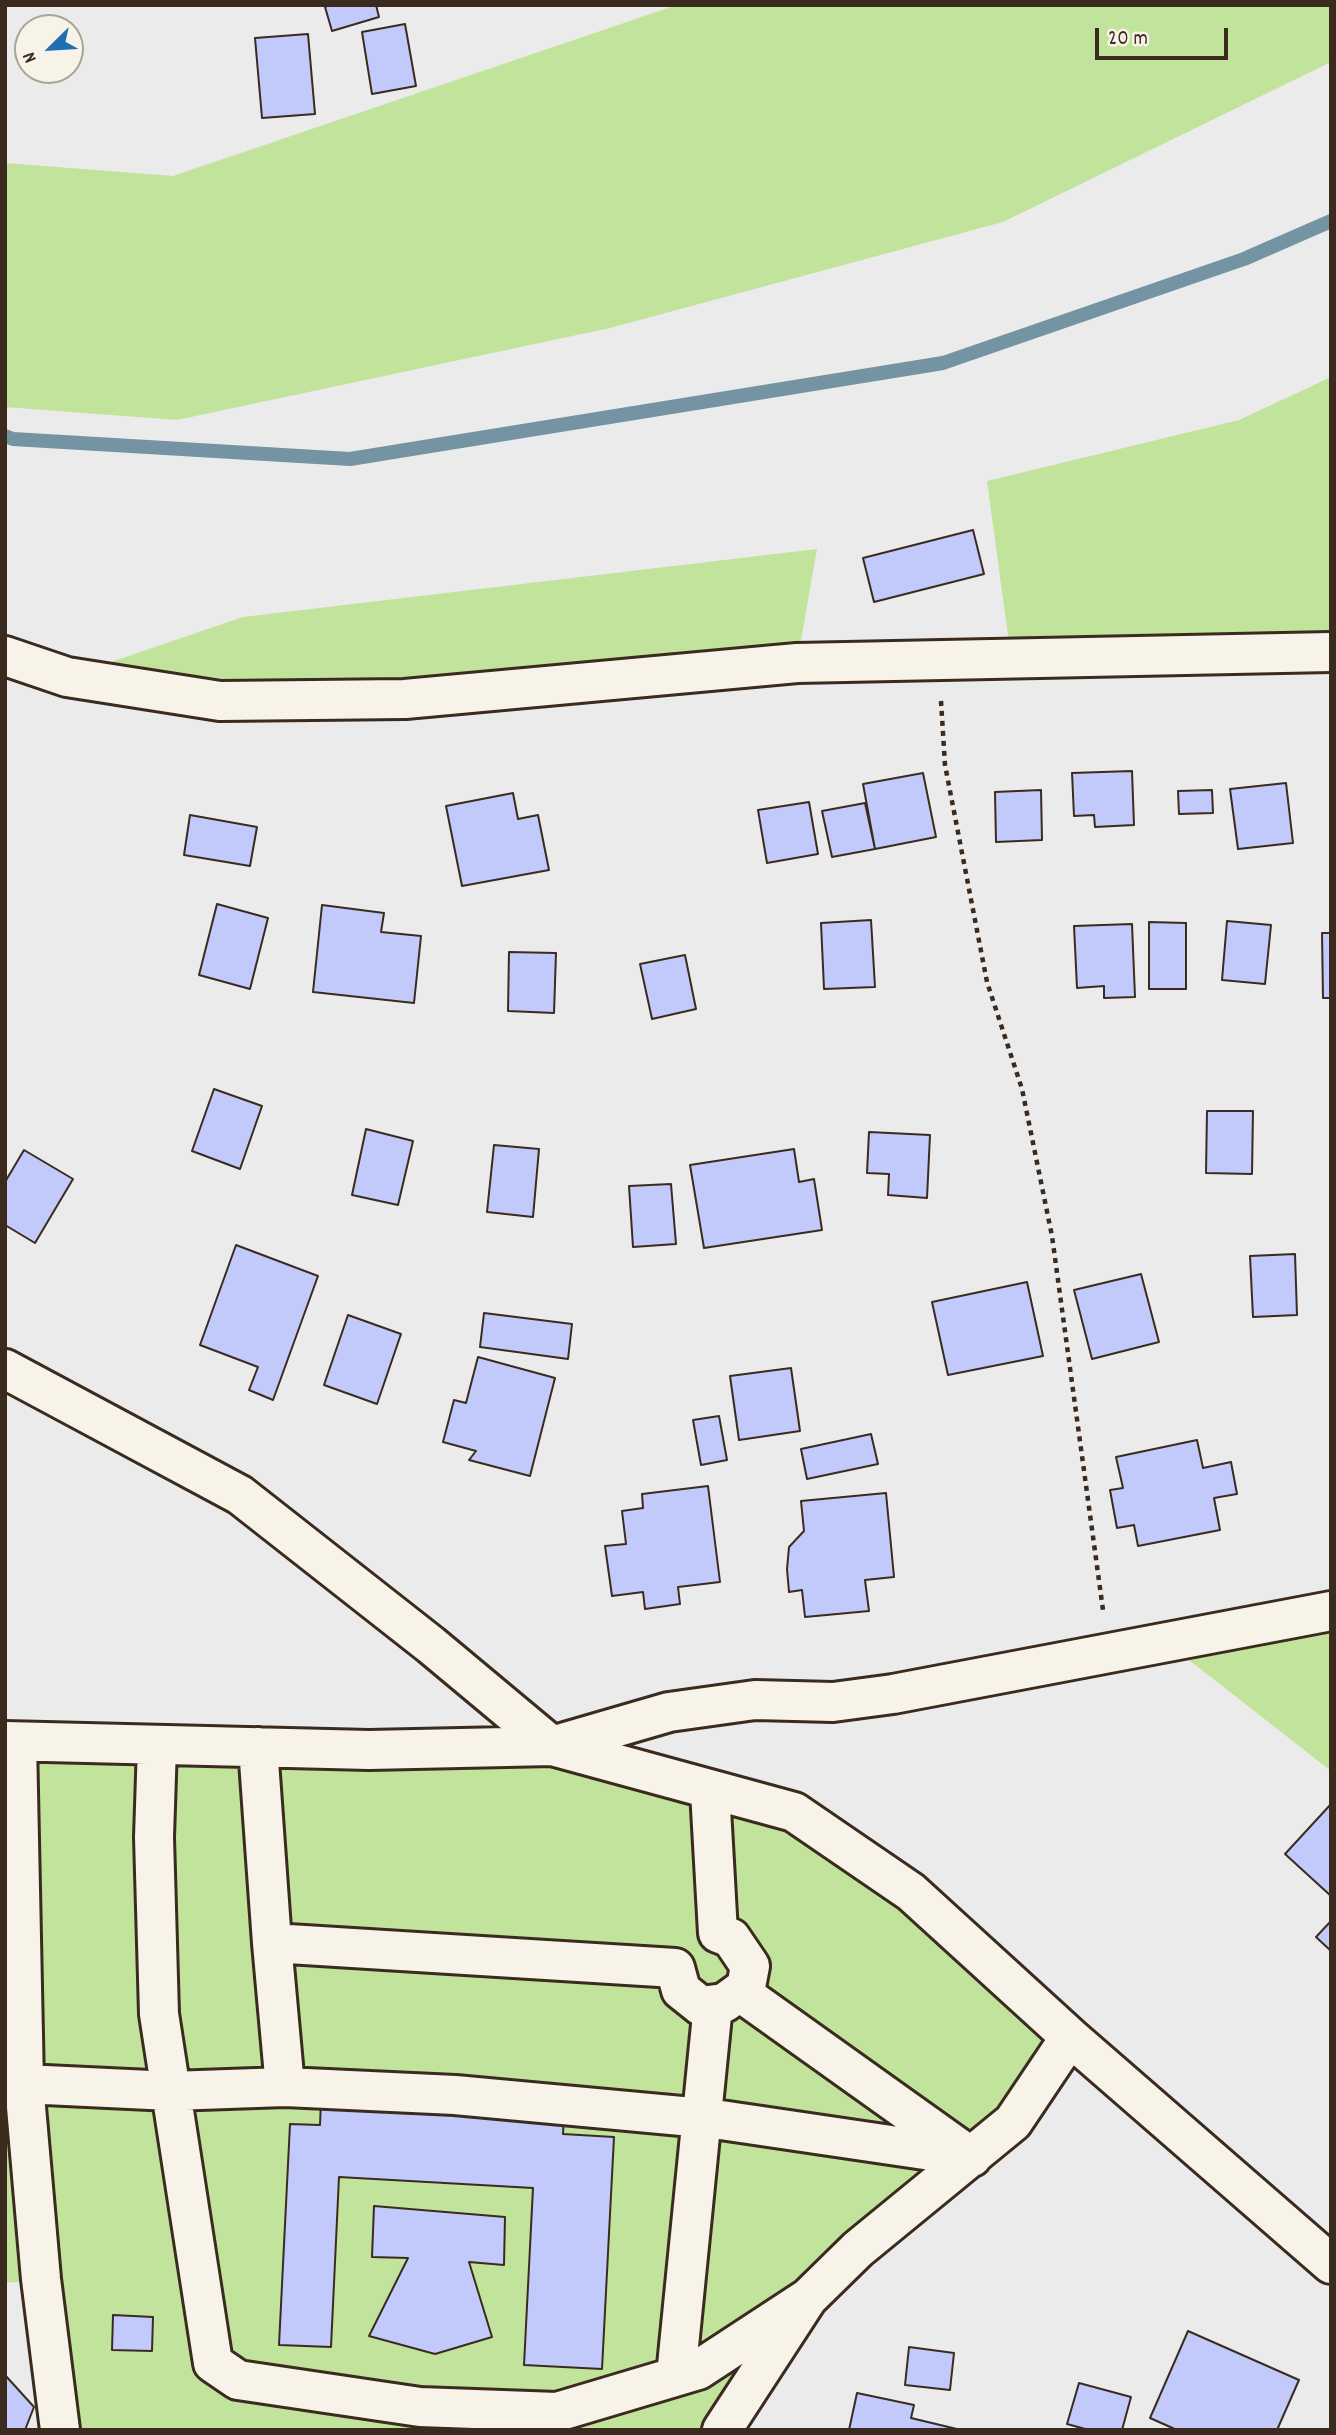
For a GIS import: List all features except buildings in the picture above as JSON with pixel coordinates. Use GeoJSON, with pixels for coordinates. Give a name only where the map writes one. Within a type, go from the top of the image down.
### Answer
{"type":"FeatureCollection","features":[{"type":"Feature","properties":{"kind":"street"},"geometry":{"type":"LineString","coordinates":[[5,656],[67,677],[220,701],[405,699],[797,663],[1331,652]]}},
{"type":"Feature","properties":{"kind":"street"},"geometry":{"type":"LineString","coordinates":[[5,1370],[240,1495],[431,1645],[552,1746],[794,1812],[911,1892],[1070,2037],[1331,2264]]}},
{"type":"Feature","properties":{"kind":"street"},"geometry":{"type":"LineString","coordinates":[[60,2430],[41,2280],[24,2084],[11,1741],[369,1750],[552,1746],[669,1712],[755,1700],[833,1702],[893,1694],[1331,1611]]}},
{"type":"Feature","properties":{"kind":"street"},"geometry":{"type":"LineString","coordinates":[[157,1745],[154,1837],[159,2014],[213,2364],[238,2380],[420,2407],[557,2412],[698,2370],[808,2298],[858,2249],[1013,2123],[1070,2037]]}},
{"type":"Feature","properties":{"kind":"street"},"geometry":{"type":"LineString","coordinates":[[258,1747],[285,2087]]}},
{"type":"Feature","properties":{"kind":"street"},"geometry":{"type":"LineString","coordinates":[[272,1944],[674,1968],[681,1990],[701,2006],[726,1998],[746,1987],[750,1966],[731,1938],[718,1933],[710,1791]]}},
{"type":"Feature","properties":{"kind":"street"},"geometry":{"type":"LineString","coordinates":[[676,2376],[700,2118],[726,1998]]}},
{"type":"Feature","properties":{"kind":"street"},"geometry":{"type":"LineString","coordinates":[[726,1998],[972,2157]]}},
{"type":"Feature","properties":{"kind":"street"},"geometry":{"type":"LineString","coordinates":[[24,2084],[171,2091],[285,2087],[455,2095],[700,2118],[972,2157]]}},
{"type":"Feature","properties":{"kind":"street"},"geometry":{"type":"LineString","coordinates":[[722,2430],[808,2298]]}},
{"type":"Feature","properties":{"kind":"path"},"geometry":{"type":"LineString","coordinates":[[939,659],[945,765],[987,982],[1022,1089],[1052,1236],[1109,1653]]}},
{"type":"Feature","properties":{"kind":"green space"},"geometry":{"type":"Polygon","coordinates":[[[677,5],[1331,5],[1331,62],[1003,222],[610,328],[177,420],[5,407],[5,163],[173,176],[677,5]]]}},
{"type":"Feature","properties":{"kind":"green space"},"geometry":{"type":"Polygon","coordinates":[[[1331,377],[1331,652],[1011,658],[987,481],[1239,420],[1331,377]]]}},
{"type":"Feature","properties":{"kind":"green space"},"geometry":{"type":"Polygon","coordinates":[[[817,549],[797,663],[405,699],[67,677],[243,617],[817,549]]]}},
{"type":"Feature","properties":{"kind":"green space"},"geometry":{"type":"Polygon","coordinates":[[[1331,1611],[1331,1771],[1166,1642],[1331,1611]]]}},
{"type":"Feature","properties":{"kind":"green space"},"geometry":{"type":"Polygon","coordinates":[[[5,1741],[472,1748],[798,1805],[1077,2018],[1013,2122],[858,2249],[722,2430],[60,2430],[40,2280],[5,2283],[5,1741]]]}},
{"type":"Feature","properties":{"kind":"waterway"},"geometry":{"type":"LineString","coordinates":[[5,436],[13,439],[350,459],[943,363],[1244,259],[1331,221]]}}]}
